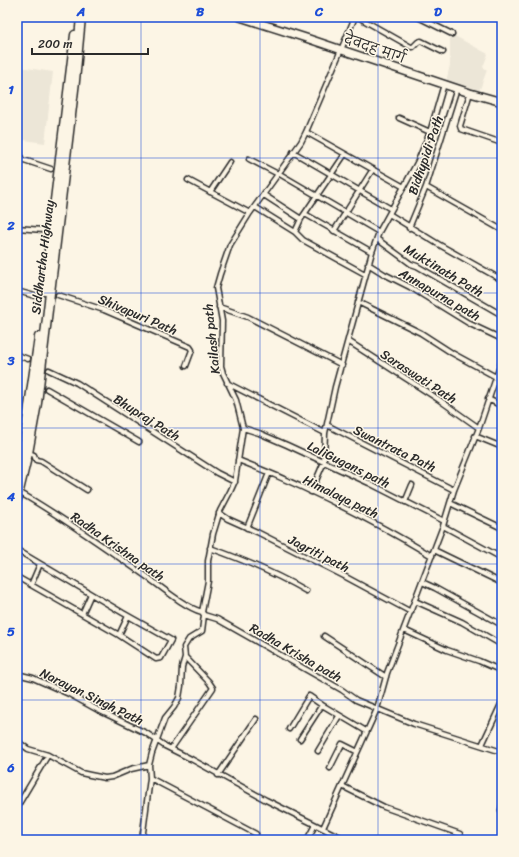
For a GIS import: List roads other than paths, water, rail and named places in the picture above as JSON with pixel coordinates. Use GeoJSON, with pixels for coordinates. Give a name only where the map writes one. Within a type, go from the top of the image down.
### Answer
{"type":"FeatureCollection","features":[{"type":"Feature","properties":{"kind":"highway","name":"Siddhartha Highway"},"geometry":{"type":"LineString","coordinates":[[20,497],[23,450],[43,304],[77,17]]}},
{"type":"Feature","properties":{"kind":"highway","name":"Siddhartha Highway"},"geometry":{"type":"LineString","coordinates":[[17,474],[37,403],[75,81],[81,17]]}},
{"type":"Feature","properties":{"kind":"main road","name":"देवदह मार्ग"},"geometry":{"type":"LineString","coordinates":[[240,17],[253,19],[470,93],[502,102]]}},
{"type":"Feature","properties":{"kind":"street"},"geometry":{"type":"LineString","coordinates":[[355,17],[411,47],[421,41],[443,52]]}},
{"type":"Feature","properties":{"kind":"street","name":"Kailash path"},"geometry":{"type":"LineString","coordinates":[[185,657],[185,644],[189,639],[202,631],[210,548],[219,513],[235,482],[243,428],[233,391],[227,382],[222,366],[222,321],[216,285],[230,246],[250,213],[301,142],[355,17]]}},
{"type":"Feature","properties":{"kind":"street"},"geometry":{"type":"LineString","coordinates":[[418,17],[452,34]]}},
{"type":"Feature","properties":{"kind":"street"},"geometry":{"type":"LineString","coordinates":[[311,492],[324,462],[325,433],[368,264],[379,232],[417,163],[430,132],[444,84]]}},
{"type":"Feature","properties":{"kind":"street","name":"Bidhypidi Path"},"geometry":{"type":"LineString","coordinates":[[409,228],[426,187],[457,88]]}},
{"type":"Feature","properties":{"kind":"street"},"geometry":{"type":"LineString","coordinates":[[470,93],[460,128],[502,143]]}},
{"type":"Feature","properties":{"kind":"street"},"geometry":{"type":"LineString","coordinates":[[399,118],[430,132]]}},
{"type":"Feature","properties":{"kind":"street"},"geometry":{"type":"LineString","coordinates":[[306,132],[404,187]]}},
{"type":"Feature","properties":{"kind":"street"},"geometry":{"type":"LineString","coordinates":[[19,148],[21,159],[50,169]]}},
{"type":"Feature","properties":{"kind":"street"},"geometry":{"type":"LineString","coordinates":[[294,152],[391,209]]}},
{"type":"Feature","properties":{"kind":"street"},"geometry":{"type":"LineString","coordinates":[[295,232],[301,219],[345,154]]}},
{"type":"Feature","properties":{"kind":"street"},"geometry":{"type":"LineString","coordinates":[[249,159],[278,173],[379,232]]}},
{"type":"Feature","properties":{"kind":"street"},"geometry":{"type":"LineString","coordinates":[[210,192],[230,162]]}},
{"type":"Feature","properties":{"kind":"street"},"geometry":{"type":"LineString","coordinates":[[334,231],[373,169]]}},
{"type":"Feature","properties":{"kind":"street"},"geometry":{"type":"LineString","coordinates":[[188,180],[250,213]]}},
{"type":"Feature","properties":{"kind":"street"},"geometry":{"type":"LineString","coordinates":[[426,187],[502,230]]}},
{"type":"Feature","properties":{"kind":"street"},"geometry":{"type":"LineString","coordinates":[[264,195],[301,219]]}},
{"type":"Feature","properties":{"kind":"street"},"geometry":{"type":"LineString","coordinates":[[255,207],[295,232],[302,240],[365,274]]}},
{"type":"Feature","properties":{"kind":"street"},"geometry":{"type":"LineString","coordinates":[[305,214],[372,252]]}},
{"type":"Feature","properties":{"kind":"street"},"geometry":{"type":"LineString","coordinates":[[389,214],[409,228],[502,280]]}},
{"type":"Feature","properties":{"kind":"street"},"geometry":{"type":"LineString","coordinates":[[17,228],[43,230]]}},
{"type":"Feature","properties":{"kind":"street","name":"Muktinath Path"},"geometry":{"type":"LineString","coordinates":[[377,239],[411,264],[502,315]]}},
{"type":"Feature","properties":{"kind":"street","name":"Annapurna path"},"geometry":{"type":"LineString","coordinates":[[368,264],[410,287],[470,324],[502,339]]}},
{"type":"Feature","properties":{"kind":"street"},"geometry":{"type":"LineString","coordinates":[[17,291],[35,296]]}},
{"type":"Feature","properties":{"kind":"street","name":"Shivapuri Path"},"geometry":{"type":"LineString","coordinates":[[58,294],[104,310],[190,347],[192,350],[186,366]]}},
{"type":"Feature","properties":{"kind":"street"},"geometry":{"type":"LineString","coordinates":[[358,302],[410,327],[496,377]]}},
{"type":"Feature","properties":{"kind":"street"},"geometry":{"type":"LineString","coordinates":[[219,307],[248,317],[342,365]]}},
{"type":"Feature","properties":{"kind":"street","name":"Saraswati Path"},"geometry":{"type":"LineString","coordinates":[[348,341],[438,399],[479,428]]}},
{"type":"Feature","properties":{"kind":"street"},"geometry":{"type":"LineString","coordinates":[[17,355],[28,358]]}},
{"type":"Feature","properties":{"kind":"street"},"geometry":{"type":"LineString","coordinates":[[322,828],[342,786],[356,751],[377,709],[386,677],[443,526],[454,490],[479,428],[501,362]]}},
{"type":"Feature","properties":{"kind":"street","name":"Bhupraj Path"},"geometry":{"type":"LineString","coordinates":[[49,370],[77,383],[217,473],[235,482]]}},
{"type":"Feature","properties":{"kind":"street"},"geometry":{"type":"LineString","coordinates":[[227,382],[325,433]]}},
{"type":"Feature","properties":{"kind":"street"},"geometry":{"type":"LineString","coordinates":[[47,388],[138,442]]}},
{"type":"Feature","properties":{"kind":"street"},"geometry":{"type":"LineString","coordinates":[[488,399],[502,406]]}},
{"type":"Feature","properties":{"kind":"street","name":"Swantrata Path"},"geometry":{"type":"LineString","coordinates":[[327,425],[454,490]]}},
{"type":"Feature","properties":{"kind":"street","name":"LaliGugans path"},"geometry":{"type":"LineString","coordinates":[[243,428],[267,436],[324,462],[444,521]]}},
{"type":"Feature","properties":{"kind":"street"},"geometry":{"type":"LineString","coordinates":[[475,436],[502,447]]}},
{"type":"Feature","properties":{"kind":"street"},"geometry":{"type":"LineString","coordinates":[[23,450],[34,454],[36,460],[41,461],[87,490]]}},
{"type":"Feature","properties":{"kind":"street","name":"Himalaya path"},"geometry":{"type":"LineString","coordinates":[[238,460],[311,492],[379,526],[432,556]]}},
{"type":"Feature","properties":{"kind":"street"},"geometry":{"type":"LineString","coordinates":[[247,528],[269,473]]}},
{"type":"Feature","properties":{"kind":"street"},"geometry":{"type":"LineString","coordinates":[[406,502],[412,485]]}},
{"type":"Feature","properties":{"kind":"street","name":"Radha Krishna path"},"geometry":{"type":"LineString","coordinates":[[20,497],[84,533],[171,594],[203,613]]}},
{"type":"Feature","properties":{"kind":"street"},"geometry":{"type":"LineString","coordinates":[[450,503],[502,528]]}},
{"type":"Feature","properties":{"kind":"street","name":"Jagriti path"},"geometry":{"type":"LineString","coordinates":[[219,513],[228,519],[344,576],[411,612]]}},
{"type":"Feature","properties":{"kind":"street"},"geometry":{"type":"LineString","coordinates":[[443,526],[502,558]]}},
{"type":"Feature","properties":{"kind":"street"},"geometry":{"type":"LineString","coordinates":[[210,548],[252,563],[286,579],[306,591]]}},
{"type":"Feature","properties":{"kind":"street"},"geometry":{"type":"LineString","coordinates":[[17,550],[171,640],[161,658],[156,659],[119,635],[17,577]]}},
{"type":"Feature","properties":{"kind":"street"},"geometry":{"type":"LineString","coordinates":[[434,550],[502,583]]}},
{"type":"Feature","properties":{"kind":"street"},"geometry":{"type":"LineString","coordinates":[[31,585],[40,564]]}},
{"type":"Feature","properties":{"kind":"street"},"geometry":{"type":"LineString","coordinates":[[422,582],[502,625]]}},
{"type":"Feature","properties":{"kind":"street"},"geometry":{"type":"LineString","coordinates":[[82,614],[91,594]]}},
{"type":"Feature","properties":{"kind":"street"},"geometry":{"type":"LineString","coordinates":[[415,601],[462,622],[502,645]]}},
{"type":"Feature","properties":{"kind":"street","name":"Radha Krisha path"},"geometry":{"type":"LineString","coordinates":[[203,613],[223,622],[342,690],[356,700],[414,724],[502,752]]}},
{"type":"Feature","properties":{"kind":"street"},"geometry":{"type":"LineString","coordinates":[[119,635],[128,616]]}},
{"type":"Feature","properties":{"kind":"street"},"geometry":{"type":"LineString","coordinates":[[404,630],[447,650],[502,671]]}},
{"type":"Feature","properties":{"kind":"street"},"geometry":{"type":"LineString","coordinates":[[324,636],[386,677]]}},
{"type":"Feature","properties":{"kind":"street"},"geometry":{"type":"LineString","coordinates":[[142,840],[150,778],[149,765],[156,740],[165,718],[179,698],[182,667],[185,657],[213,688],[171,749]]}},
{"type":"Feature","properties":{"kind":"street","name":"Narayan Singh Path"},"geometry":{"type":"LineString","coordinates":[[17,674],[33,678],[69,694],[218,775],[346,840]]}},
{"type":"Feature","properties":{"kind":"street"},"geometry":{"type":"LineString","coordinates":[[289,729],[309,696],[339,716],[366,731]]}},
{"type":"Feature","properties":{"kind":"street"},"geometry":{"type":"LineString","coordinates":[[482,745],[502,702]]}},
{"type":"Feature","properties":{"kind":"street"},"geometry":{"type":"LineString","coordinates":[[300,739],[322,705]]}},
{"type":"Feature","properties":{"kind":"street"},"geometry":{"type":"LineString","coordinates":[[318,751],[339,716]]}},
{"type":"Feature","properties":{"kind":"street"},"geometry":{"type":"LineString","coordinates":[[218,775],[256,719]]}},
{"type":"Feature","properties":{"kind":"street"},"geometry":{"type":"LineString","coordinates":[[17,741],[28,749],[48,755],[81,773],[105,778],[112,777],[131,769],[149,765]]}},
{"type":"Feature","properties":{"kind":"street"},"geometry":{"type":"LineString","coordinates":[[330,768],[342,744],[356,751]]}},
{"type":"Feature","properties":{"kind":"street"},"geometry":{"type":"LineString","coordinates":[[17,807],[48,755]]}},
{"type":"Feature","properties":{"kind":"street"},"geometry":{"type":"LineString","coordinates":[[150,778],[256,834]]}},
{"type":"Feature","properties":{"kind":"street"},"geometry":{"type":"LineString","coordinates":[[342,786],[384,807],[460,834],[459,840]]}},
{"type":"Feature","properties":{"kind":"street"},"geometry":{"type":"LineString","coordinates":[[307,840],[315,824]]}},
{"type":"Feature","properties":{"kind":"street"},"geometry":{"type":"LineString","coordinates":[[333,840],[336,835]]}}]}
